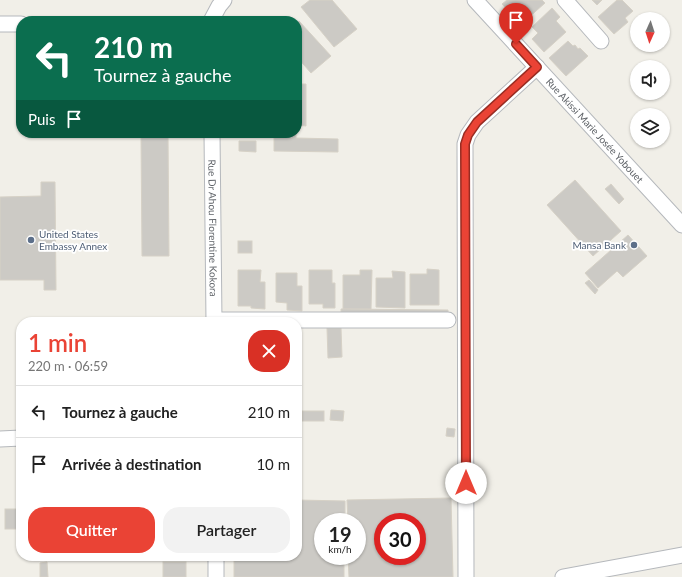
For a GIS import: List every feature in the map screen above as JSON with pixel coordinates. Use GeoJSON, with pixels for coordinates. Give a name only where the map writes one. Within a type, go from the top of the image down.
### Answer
{"type":"FeatureCollection","features":[{"type":"Feature","properties":{"kind":"street"},"geometry":{"type":"LineString","coordinates":[[214,16],[224,0]]}},
{"type":"Feature","properties":{"kind":"street","name":"Rue Akissi Marie Josée Yobouet"},"geometry":{"type":"LineString","coordinates":[[475,0],[682,225]]}},
{"type":"Feature","properties":{"kind":"street"},"geometry":{"type":"LineString","coordinates":[[565,0],[601,41]]}},
{"type":"Feature","properties":{"kind":"street"},"geometry":{"type":"LineString","coordinates":[[0,24],[16,24]]}},
{"type":"Feature","properties":{"kind":"street"},"geometry":{"type":"LineString","coordinates":[[466,577],[465,144],[468,135],[477,122],[537,67]]}},
{"type":"Feature","properties":{"kind":"street","name":"Rue Dr Ahou Florentine Kokora"},"geometry":{"type":"LineString","coordinates":[[212,138],[214,317]]}},
{"type":"Feature","properties":{"kind":"street"},"geometry":{"type":"LineString","coordinates":[[302,321],[448,320]]}},
{"type":"Feature","properties":{"kind":"street"},"geometry":{"type":"LineString","coordinates":[[0,439],[16,438]]}},
{"type":"Feature","properties":{"kind":"street"},"geometry":{"type":"LineString","coordinates":[[563,577],[682,555]]}},
{"type":"Feature","properties":{"kind":"street"},"geometry":{"type":"LineString","coordinates":[[216,561],[216,577]]}},
{"type":"Feature","properties":{"kind":"building"},"geometry":{"type":"Polygon","coordinates":[[[310,0],[332,0],[357,29],[334,47],[301,7],[310,0]]]}},
{"type":"Feature","properties":{"kind":"building"},"geometry":{"type":"Polygon","coordinates":[[[507,0],[542,0],[545,3],[527,19],[525,17],[519,22],[502,4],[507,0]]]}},
{"type":"Feature","properties":{"kind":"building"},"geometry":{"type":"Polygon","coordinates":[[[592,0],[602,0],[597,5],[592,0]]]}},
{"type":"Feature","properties":{"kind":"building"},"geometry":{"type":"Polygon","coordinates":[[[617,0],[622,0],[633,11],[630,12],[625,18],[628,22],[614,34],[598,17],[617,0]]]}},
{"type":"Feature","properties":{"kind":"building"},"geometry":{"type":"Polygon","coordinates":[[[552,8],[560,17],[556,21],[566,32],[544,52],[532,39],[538,33],[532,27],[552,8]]]}},
{"type":"Feature","properties":{"kind":"building"},"geometry":{"type":"Polygon","coordinates":[[[302,24],[331,56],[311,73],[302,63],[302,24]]]}},
{"type":"Feature","properties":{"kind":"building"},"geometry":{"type":"Polygon","coordinates":[[[568,41],[573,46],[575,45],[578,49],[580,48],[588,56],[566,76],[549,58],[568,41]]]}},
{"type":"Feature","properties":{"kind":"building"},"geometry":{"type":"Polygon","coordinates":[[[302,84],[306,84],[306,126],[302,126],[302,84]]]}},
{"type":"Feature","properties":{"kind":"building"},"geometry":{"type":"Polygon","coordinates":[[[141,138],[168,138],[169,256],[142,256],[141,138]]]}},
{"type":"Feature","properties":{"kind":"building"},"geometry":{"type":"Polygon","coordinates":[[[274,138],[338,139],[338,152],[274,151],[274,138]]]}},
{"type":"Feature","properties":{"kind":"building"},"geometry":{"type":"Polygon","coordinates":[[[239,141],[256,141],[256,152],[239,151],[239,141]]]}},
{"type":"Feature","properties":{"kind":"building"},"geometry":{"type":"Polygon","coordinates":[[[575,180],[621,231],[593,256],[547,205],[575,180]]]}},
{"type":"Feature","properties":{"kind":"building"},"geometry":{"type":"Polygon","coordinates":[[[41,182],[55,182],[56,290],[44,290],[44,280],[0,280],[0,197],[41,196],[41,182]]]}},
{"type":"Feature","properties":{"kind":"building"},"geometry":{"type":"Polygon","coordinates":[[[611,184],[624,199],[619,204],[605,189],[611,184]]]}},
{"type":"Feature","properties":{"kind":"building"},"geometry":{"type":"Polygon","coordinates":[[[628,235],[647,256],[623,277],[617,271],[598,288],[585,273],[628,235]]]}},
{"type":"Feature","properties":{"kind":"building"},"geometry":{"type":"Polygon","coordinates":[[[238,241],[252,241],[252,253],[238,253],[238,241]]]}},
{"type":"Feature","properties":{"kind":"building"},"geometry":{"type":"Polygon","coordinates":[[[427,269],[439,270],[439,305],[410,305],[410,274],[427,274],[427,269]]]}},
{"type":"Feature","properties":{"kind":"building"},"geometry":{"type":"Polygon","coordinates":[[[238,270],[261,270],[260,282],[265,282],[265,309],[251,308],[251,306],[238,306],[238,270]]]}},
{"type":"Feature","properties":{"kind":"building"},"geometry":{"type":"Polygon","coordinates":[[[309,270],[332,270],[332,283],[335,283],[335,308],[323,308],[323,304],[309,304],[309,270]]]}},
{"type":"Feature","properties":{"kind":"building"},"geometry":{"type":"Polygon","coordinates":[[[360,270],[372,270],[371,309],[343,309],[343,275],[360,275],[360,270]]]}},
{"type":"Feature","properties":{"kind":"building"},"geometry":{"type":"Polygon","coordinates":[[[392,271],[405,272],[405,308],[376,307],[376,278],[393,278],[392,271]]]}},
{"type":"Feature","properties":{"kind":"building"},"geometry":{"type":"Polygon","coordinates":[[[276,273],[297,273],[297,286],[302,286],[302,311],[287,310],[287,303],[276,302],[276,273]]]}},
{"type":"Feature","properties":{"kind":"building"},"geometry":{"type":"Polygon","coordinates":[[[589,280],[598,290],[595,294],[585,283],[589,280]]]}},
{"type":"Feature","properties":{"kind":"building"},"geometry":{"type":"Polygon","coordinates":[[[341,309],[448,310],[448,317],[341,316],[341,309]]]}},
{"type":"Feature","properties":{"kind":"building"},"geometry":{"type":"Polygon","coordinates":[[[327,328],[341,328],[342,357],[328,358],[327,328]]]}},
{"type":"Feature","properties":{"kind":"building"},"geometry":{"type":"Polygon","coordinates":[[[331,410],[344,411],[343,421],[330,420],[331,410]]]}},
{"type":"Feature","properties":{"kind":"building"},"geometry":{"type":"Polygon","coordinates":[[[302,411],[324,411],[324,421],[302,421],[302,411]]]}},
{"type":"Feature","properties":{"kind":"building"},"geometry":{"type":"Polygon","coordinates":[[[447,428],[455,429],[454,437],[446,436],[447,428]]]}},
{"type":"Feature","properties":{"kind":"building"},"geometry":{"type":"Polygon","coordinates":[[[451,498],[453,577],[349,577],[348,565],[366,565],[366,513],[348,513],[347,500],[451,498]]]}},
{"type":"Feature","properties":{"kind":"building"},"geometry":{"type":"Polygon","coordinates":[[[302,500],[345,501],[345,513],[314,513],[314,565],[344,565],[344,577],[234,577],[234,561],[302,561],[302,500]]]}},
{"type":"Feature","properties":{"kind":"building"},"geometry":{"type":"Polygon","coordinates":[[[5,509],[16,509],[16,529],[5,529],[5,509]]]}},
{"type":"Feature","properties":{"kind":"building"},"geometry":{"type":"Polygon","coordinates":[[[47,562],[48,577],[40,577],[40,563],[47,562]]]}},
{"type":"Feature","properties":{"kind":"building"},"geometry":{"type":"Polygon","coordinates":[[[163,562],[186,562],[186,577],[163,577],[163,562]]]}},
{"type":"Feature","properties":{"kind":"place","name":"United States Embassy Annex"},"geometry":{"type":"Point","coordinates":[31,240]}},
{"type":"Feature","properties":{"kind":"place","name":"Mansa Bank"},"geometry":{"type":"Point","coordinates":[634,245]}},
{"type":"Feature","properties":{"kind":"route"},"geometry":{"type":"LineString","coordinates":[[466,483],[465,144],[468,135],[477,122],[537,67],[516,44]]}}]}
